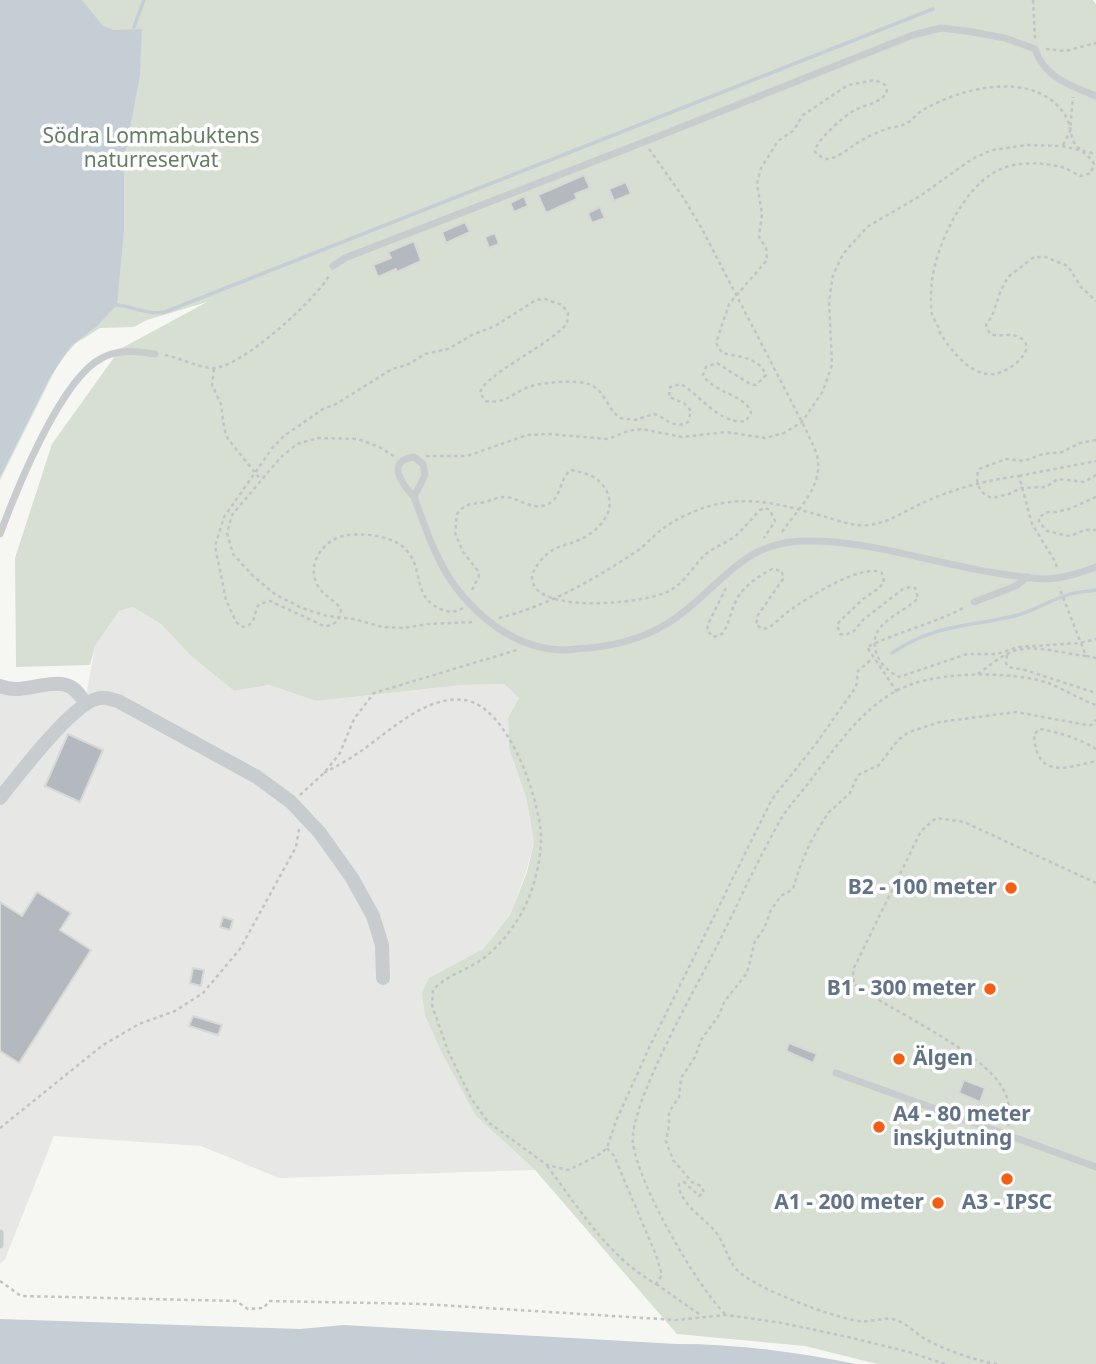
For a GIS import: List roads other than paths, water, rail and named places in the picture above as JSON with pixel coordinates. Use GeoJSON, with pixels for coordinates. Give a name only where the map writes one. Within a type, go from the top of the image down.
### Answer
{"type":"FeatureCollection","features":[{"type":"Feature","properties":{"kind":"street"},"geometry":{"type":"LineString","coordinates":[[0,686],[10,690],[49,683],[71,685],[79,692],[85,704]]}},
{"type":"Feature","properties":{"kind":"street"},"geometry":{"type":"LineString","coordinates":[[0,798],[68,718],[85,704],[101,697],[118,701],[257,777],[296,808],[320,833],[352,878],[373,916],[382,946],[383,978]]}},
{"type":"Feature","properties":{"kind":"lane"},"geometry":{"type":"LineString","coordinates":[[333,266],[345,258],[913,35],[932,30],[941,28],[967,31],[1004,38],[1035,49],[1038,59],[1047,71],[1096,96]]}},
{"type":"Feature","properties":{"kind":"lane"},"geometry":{"type":"LineString","coordinates":[[0,534],[36,450],[62,401],[86,369],[103,357],[129,350],[155,354]]}},
{"type":"Feature","properties":{"kind":"lane"},"geometry":{"type":"LineString","coordinates":[[414,497],[425,475],[424,464],[414,457],[400,462],[399,478],[414,497],[436,553],[466,600],[488,621],[511,636],[562,650],[626,642],[653,631],[677,617],[758,550],[775,544],[827,541],[871,547],[949,566],[1045,579],[1096,567]]}},
{"type":"Feature","properties":{"kind":"lane"},"geometry":{"type":"LineString","coordinates":[[974,601],[1016,586],[1027,577]]}},
{"type":"Feature","properties":{"kind":"lane"},"geometry":{"type":"LineString","coordinates":[[836,1073],[1096,1167]]}},
{"type":"Feature","properties":{"kind":"lane"},"geometry":{"type":"LineString","coordinates":[[0,1233],[0,1245]]}},
{"type":"Feature","properties":{"kind":"waterway"},"geometry":{"type":"LineString","coordinates":[[134,27],[144,0]]}},
{"type":"Feature","properties":{"kind":"waterway"},"geometry":{"type":"LineString","coordinates":[[117,305],[147,312],[165,312],[933,9]]}},
{"type":"Feature","properties":{"kind":"waterway"},"geometry":{"type":"LineString","coordinates":[[892,653],[937,631],[1014,616],[1067,595],[1096,590]]}},
{"type":"Feature","properties":{"kind":"place","name":"B2 - 100 meter"},"geometry":{"type":"Point","coordinates":[1011,888]}},
{"type":"Feature","properties":{"kind":"place","name":"B1 - 300 meter"},"geometry":{"type":"Point","coordinates":[990,989]}},
{"type":"Feature","properties":{"kind":"place","name":"Älgen"},"geometry":{"type":"Point","coordinates":[899,1059]}},
{"type":"Feature","properties":{"kind":"place","name":"A4 - 80 meter inskjutning"},"geometry":{"type":"Point","coordinates":[879,1127]}},
{"type":"Feature","properties":{"kind":"place","name":"A3 - IPSC"},"geometry":{"type":"Point","coordinates":[1007,1179]}},
{"type":"Feature","properties":{"kind":"place","name":"A1 - 200 meter"},"geometry":{"type":"Point","coordinates":[938,1203]}},
{"type":"Feature","properties":{"kind":"park label","name":"Södra Lommabuktens naturreservat"},"geometry":{"type":"Point","coordinates":[151,149]}}]}
